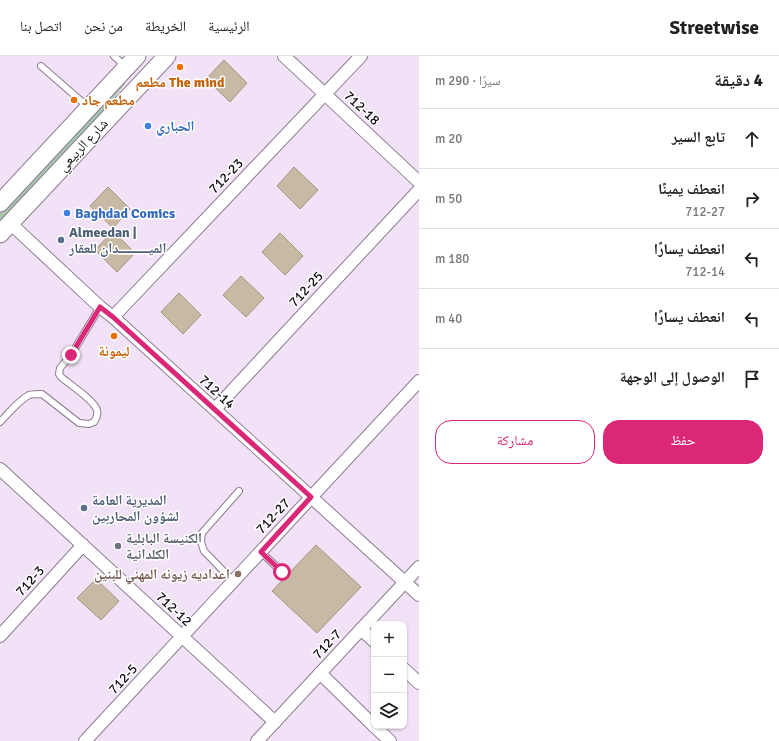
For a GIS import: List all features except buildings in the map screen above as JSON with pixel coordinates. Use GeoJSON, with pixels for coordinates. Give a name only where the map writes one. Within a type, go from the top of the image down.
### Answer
{"type":"FeatureCollection","features":[{"type":"Feature","properties":{"kind":"street","name":"شارع الربيعي"},"geometry":{"type":"LineString","coordinates":[[5,228],[167,56]]}},
{"type":"Feature","properties":{"kind":"street","name":"712-18"},"geometry":{"type":"LineString","coordinates":[[284,56],[419,182]]}},
{"type":"Feature","properties":{"kind":"street","name":"712-23"},"geometry":{"type":"LineString","coordinates":[[113,317],[361,56]]}},
{"type":"Feature","properties":{"kind":"street"},"geometry":{"type":"LineString","coordinates":[[132,62],[142,82]]}},
{"type":"Feature","properties":{"kind":"street","name":"شارع الربيعي"},"geometry":{"type":"LineString","coordinates":[[0,203],[132,62]]}},
{"type":"Feature","properties":{"kind":"street","name":"712-25"},"geometry":{"type":"LineString","coordinates":[[215,409],[419,190]]}},
{"type":"Feature","properties":{"kind":"street","name":"712-14"},"geometry":{"type":"LineString","coordinates":[[5,228],[113,317],[419,596]]}},
{"type":"Feature","properties":{"kind":"street","name":"712-27"},"geometry":{"type":"LineString","coordinates":[[182,637],[419,381]]}},
{"type":"Feature","properties":{"kind":"street","name":"712-12"},"geometry":{"type":"LineString","coordinates":[[0,469],[275,722]]}},
{"type":"Feature","properties":{"kind":"street","name":"712-3"},"geometry":{"type":"LineString","coordinates":[[0,636],[83,545]]}},
{"type":"Feature","properties":{"kind":"street","name":"712-7"},"geometry":{"type":"LineString","coordinates":[[257,741],[419,567]]}},
{"type":"Feature","properties":{"kind":"street"},"geometry":{"type":"LineString","coordinates":[[361,629],[371,638]]}},
{"type":"Feature","properties":{"kind":"street","name":"712-5"},"geometry":{"type":"LineString","coordinates":[[85,741],[182,637]]}},
{"type":"Feature","properties":{"kind":"street"},"geometry":{"type":"LineString","coordinates":[[407,672],[419,683]]}},
{"type":"Feature","properties":{"kind":"street"},"geometry":{"type":"LineString","coordinates":[[320,673],[371,723]]}},
{"type":"Feature","properties":{"kind":"street"},"geometry":{"type":"LineString","coordinates":[[377,729],[390,741]]}},
{"type":"Feature","properties":{"kind":"lane"},"geometry":{"type":"LineString","coordinates":[[114,56],[132,62]]}},
{"type":"Feature","properties":{"kind":"lane"},"geometry":{"type":"LineString","coordinates":[[41,66],[89,108]]}},
{"type":"Feature","properties":{"kind":"lane"},"geometry":{"type":"LineString","coordinates":[[0,422],[30,395],[42,394],[79,423],[89,424],[94,422],[97,417],[97,410],[92,403],[59,374],[60,368],[71,355],[100,307]]}},
{"type":"Feature","properties":{"kind":"lane"},"geometry":{"type":"LineString","coordinates":[[233,581],[204,551],[201,542],[202,534],[239,491]]}},
{"type":"Feature","properties":{"kind":"lane"},"geometry":{"type":"LineString","coordinates":[[261,552],[282,572]]}},
{"type":"Feature","properties":{"kind":"green space"},"geometry":{"type":"Polygon","coordinates":[[[124,82],[125,84],[100,115],[0,224],[0,210],[124,82]]]}},
{"type":"Feature","properties":{"kind":"place","name":"مطعم The mind"},"geometry":{"type":"Point","coordinates":[180,67]}},
{"type":"Feature","properties":{"kind":"place","name":"مطعم جاد"},"geometry":{"type":"Point","coordinates":[74,100]}},
{"type":"Feature","properties":{"kind":"place","name":"الحباري"},"geometry":{"type":"Point","coordinates":[148,126]}},
{"type":"Feature","properties":{"kind":"place","name":"Baghdad Comics"},"geometry":{"type":"Point","coordinates":[67,213]}},
{"type":"Feature","properties":{"kind":"place","name":"Almeedan | الميــــــــــدان للعقار"},"geometry":{"type":"Point","coordinates":[61,240]}},
{"type":"Feature","properties":{"kind":"place","name":"ليمونة"},"geometry":{"type":"Point","coordinates":[114,336]}},
{"type":"Feature","properties":{"kind":"place","name":"المديرية العامة لشؤون المحاربين"},"geometry":{"type":"Point","coordinates":[84,508]}},
{"type":"Feature","properties":{"kind":"place","name":"الكنيسة البابلية الكلدانية"},"geometry":{"type":"Point","coordinates":[118,546]}},
{"type":"Feature","properties":{"kind":"place","name":"اعداديه زيونه المهني للبنين"},"geometry":{"type":"Point","coordinates":[238,574]}},
{"type":"Feature","properties":{"kind":"route"},"geometry":{"type":"LineString","coordinates":[[71,355],[100,307],[113,317],[311,497],[261,552],[282,572]]}}]}
